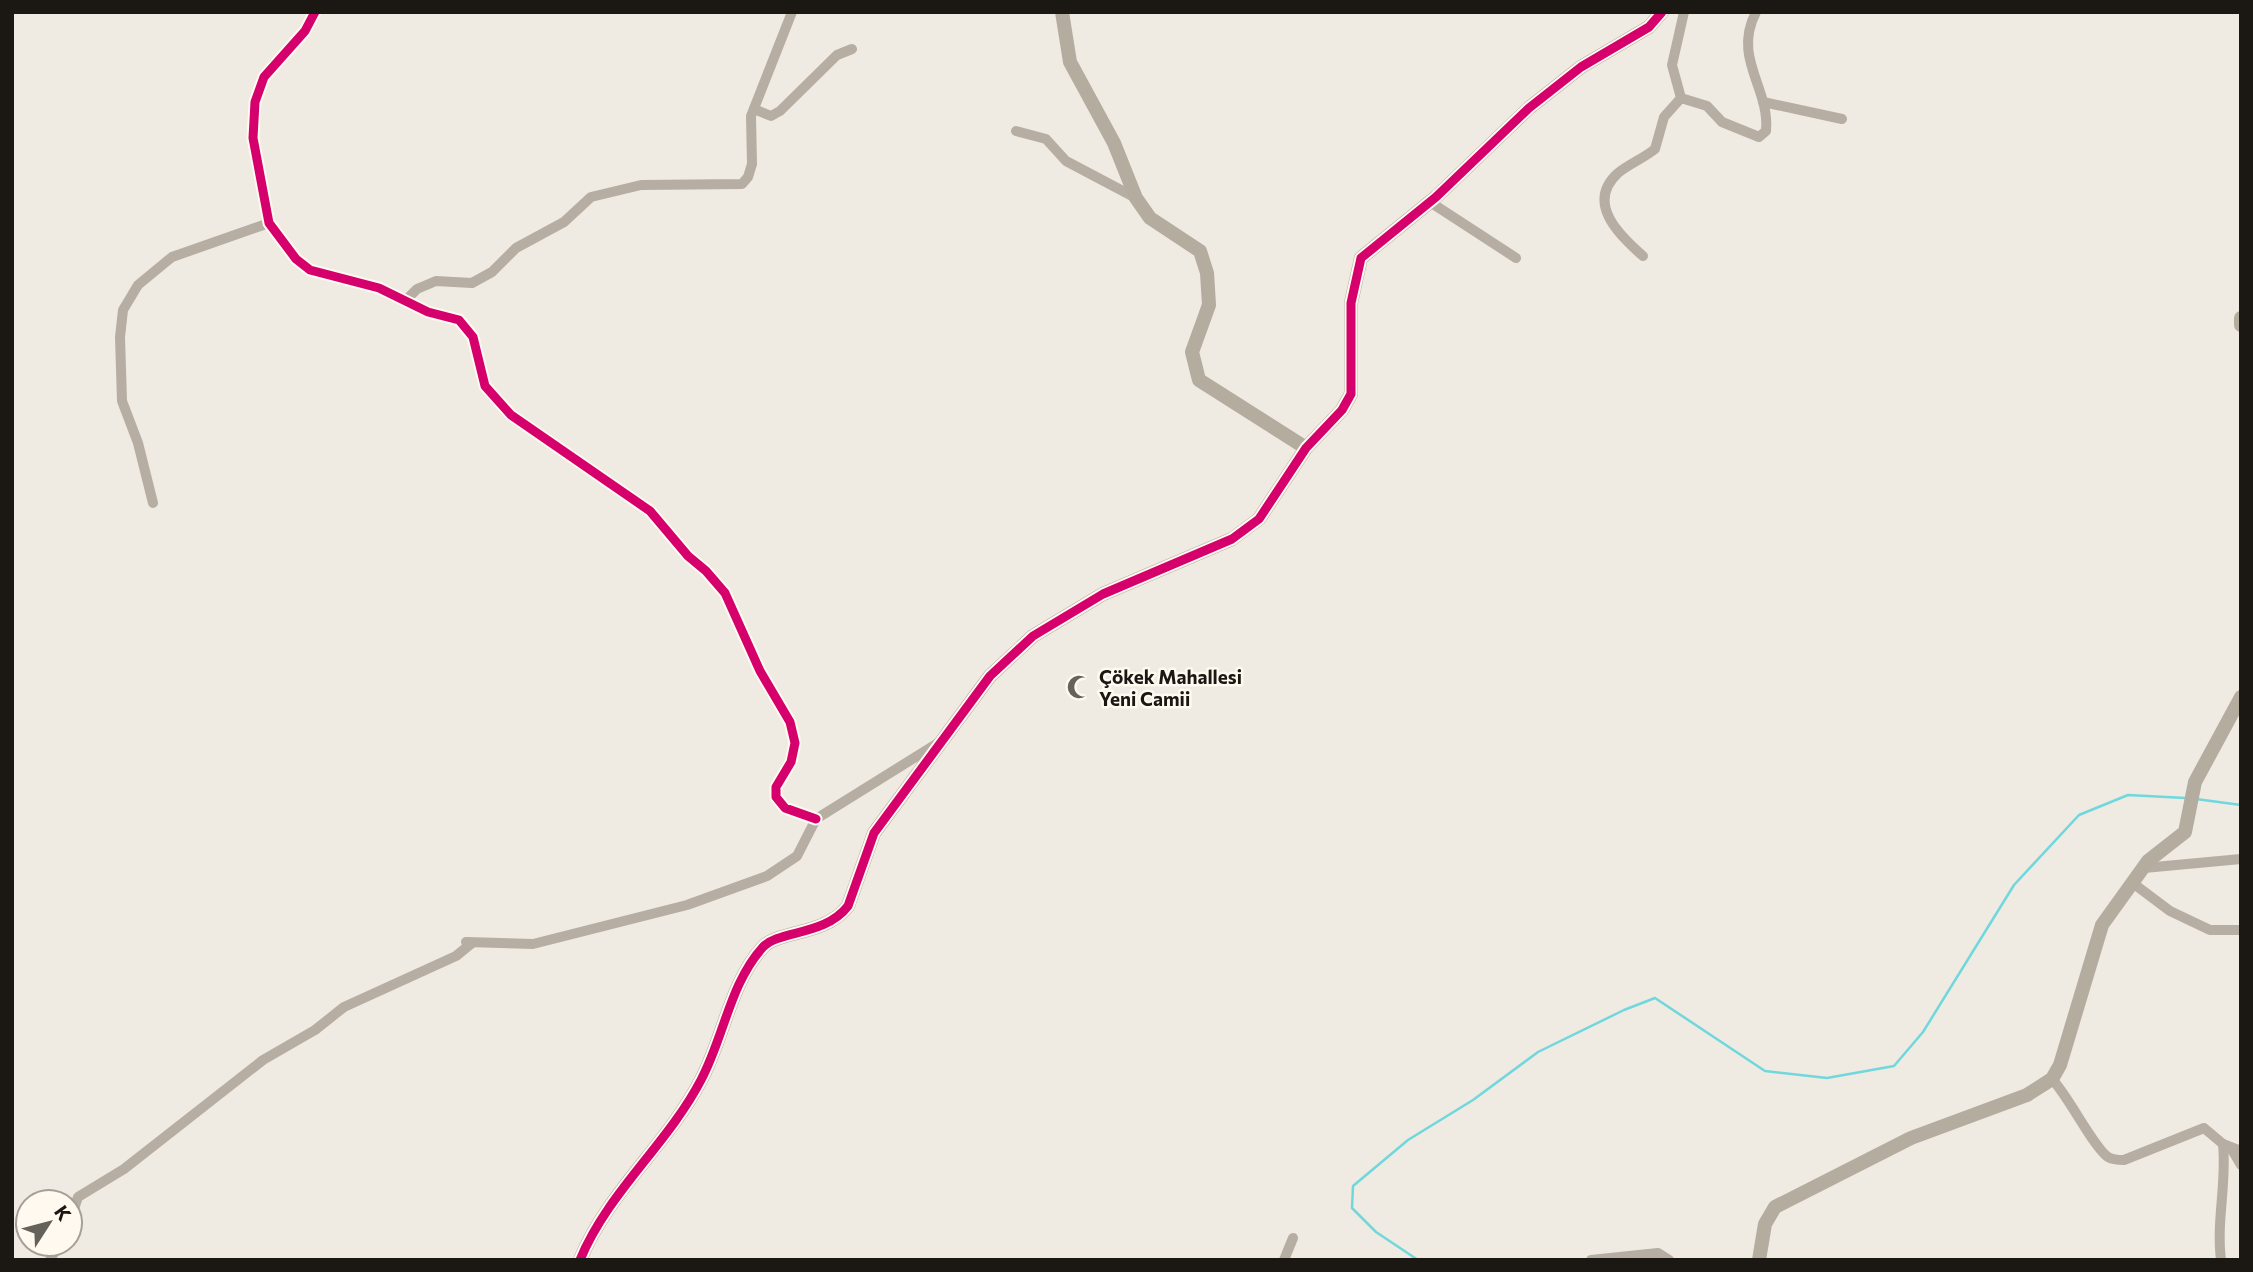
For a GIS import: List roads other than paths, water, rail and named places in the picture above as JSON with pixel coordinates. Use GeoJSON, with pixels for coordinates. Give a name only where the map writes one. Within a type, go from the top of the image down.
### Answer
{"type":"FeatureCollection","features":[{"type":"Feature","properties":{"kind":"street"},"geometry":{"type":"LineString","coordinates":[[315,12],[305,31],[264,77],[255,102],[253,138],[270,223],[296,260],[310,270],[379,288],[428,312],[459,320],[473,337],[485,386],[511,415],[650,511],[671,537],[726,593],[760,671],[790,722],[795,743],[790,762],[776,787],[776,797],[785,808],[816,819]]}},
{"type":"Feature","properties":{"kind":"street"},"geometry":{"type":"LineString","coordinates":[[405,301],[417,289],[436,281],[472,283],[492,272],[516,248],[564,222],[591,197],[642,185],[742,184],[748,177],[752,164],[750,130],[754,109],[792,12]]}},
{"type":"Feature","properties":{"kind":"street"},"geometry":{"type":"LineString","coordinates":[[1062,12],[1070,62],[1114,143],[1136,198],[1150,218],[1200,251],[1207,273],[1209,305],[1192,352],[1199,380],[1306,448]]}},
{"type":"Feature","properties":{"kind":"street"},"geometry":{"type":"LineString","coordinates":[[580,1260],[607,1208],[668,1133],[702,1079],[744,969],[766,943],[813,930],[841,915],[848,906],[874,833],[938,742],[990,676],[1033,636],[1103,594],[1232,539],[1259,519],[1306,448],[1342,410],[1351,394],[1351,303],[1361,258],[1430,202],[1529,108],[1581,67],[1649,26],[1662,12]]}},
{"type":"Feature","properties":{"kind":"street"},"geometry":{"type":"LineString","coordinates":[[1681,99],[1672,65],[1684,12]]}},
{"type":"Feature","properties":{"kind":"street"},"geometry":{"type":"LineString","coordinates":[[1681,99],[1707,106],[1722,122],[1759,137],[1766,131],[1763,102],[1748,61],[1750,24],[1756,12]]}},
{"type":"Feature","properties":{"kind":"street"},"geometry":{"type":"LineString","coordinates":[[754,109],[771,116],[780,111],[837,55],[852,50]]}},
{"type":"Feature","properties":{"kind":"street"},"geometry":{"type":"LineString","coordinates":[[1643,256],[1617,234],[1608,221],[1606,191],[1618,173],[1655,149],[1664,117],[1681,99]]}},
{"type":"Feature","properties":{"kind":"street"},"geometry":{"type":"LineString","coordinates":[[1763,102],[1842,119]]}},
{"type":"Feature","properties":{"kind":"street"},"geometry":{"type":"LineString","coordinates":[[1016,131],[1046,139],[1066,161],[1136,198]]}},
{"type":"Feature","properties":{"kind":"street"},"geometry":{"type":"LineString","coordinates":[[1430,202],[1516,258]]}},
{"type":"Feature","properties":{"kind":"street"},"geometry":{"type":"LineString","coordinates":[[153,503],[138,443],[122,401],[122,310],[138,285],[172,257],[270,223]]}},
{"type":"Feature","properties":{"kind":"street"},"geometry":{"type":"LineString","coordinates":[[2241,318],[2241,325]]}},
{"type":"Feature","properties":{"kind":"street"},"geometry":{"type":"LineString","coordinates":[[1759,1260],[1765,1224],[1775,1207],[1911,1138],[2027,1095],[2052,1079],[2060,1065],[2102,925],[2144,868],[2181,836],[2192,789],[2241,697]]}},
{"type":"Feature","properties":{"kind":"street"},"geometry":{"type":"LineString","coordinates":[[84,1193],[144,1154],[264,1060],[315,1030],[344,1007],[456,956],[469,942],[533,944],[687,905],[767,876],[797,856],[816,819],[938,742]]}},
{"type":"Feature","properties":{"kind":"street"},"geometry":{"type":"LineString","coordinates":[[2144,868],[2241,859]]}},
{"type":"Feature","properties":{"kind":"street"},"geometry":{"type":"LineString","coordinates":[[2134,884],[2170,911],[2210,930],[2241,930]]}},
{"type":"Feature","properties":{"kind":"street"},"geometry":{"type":"LineString","coordinates":[[2052,1079],[2068,1097],[2106,1156],[2124,1160],[2204,1128],[2232,1148],[2241,1164]]}},
{"type":"Feature","properties":{"kind":"street"},"geometry":{"type":"LineString","coordinates":[[2221,1260],[2218,1239],[2226,1168],[2232,1148]]}},
{"type":"Feature","properties":{"kind":"street"},"geometry":{"type":"LineString","coordinates":[[1283,1260],[1293,1238]]}},
{"type":"Feature","properties":{"kind":"street"},"geometry":{"type":"LineString","coordinates":[[1591,1260],[1658,1253],[1669,1260]]}},
{"type":"Feature","properties":{"kind":"waterway"},"geometry":{"type":"LineString","coordinates":[[1418,1260],[1376,1232],[1352,1208],[1353,1186],[1408,1140],[1473,1100],[1538,1052],[1655,998],[1765,1071],[1827,1078],[1894,1066],[1923,1032],[2014,885],[2079,815],[2128,795],[2185,798]]}},
{"type":"Feature","properties":{"kind":"waterway"},"geometry":{"type":"LineString","coordinates":[[2196,799],[2241,805]]}},
{"type":"Feature","properties":{"kind":"place","name":"Çökek Mahallesi Yeni Camii"},"geometry":{"type":"Point","coordinates":[1079,687]}}]}
